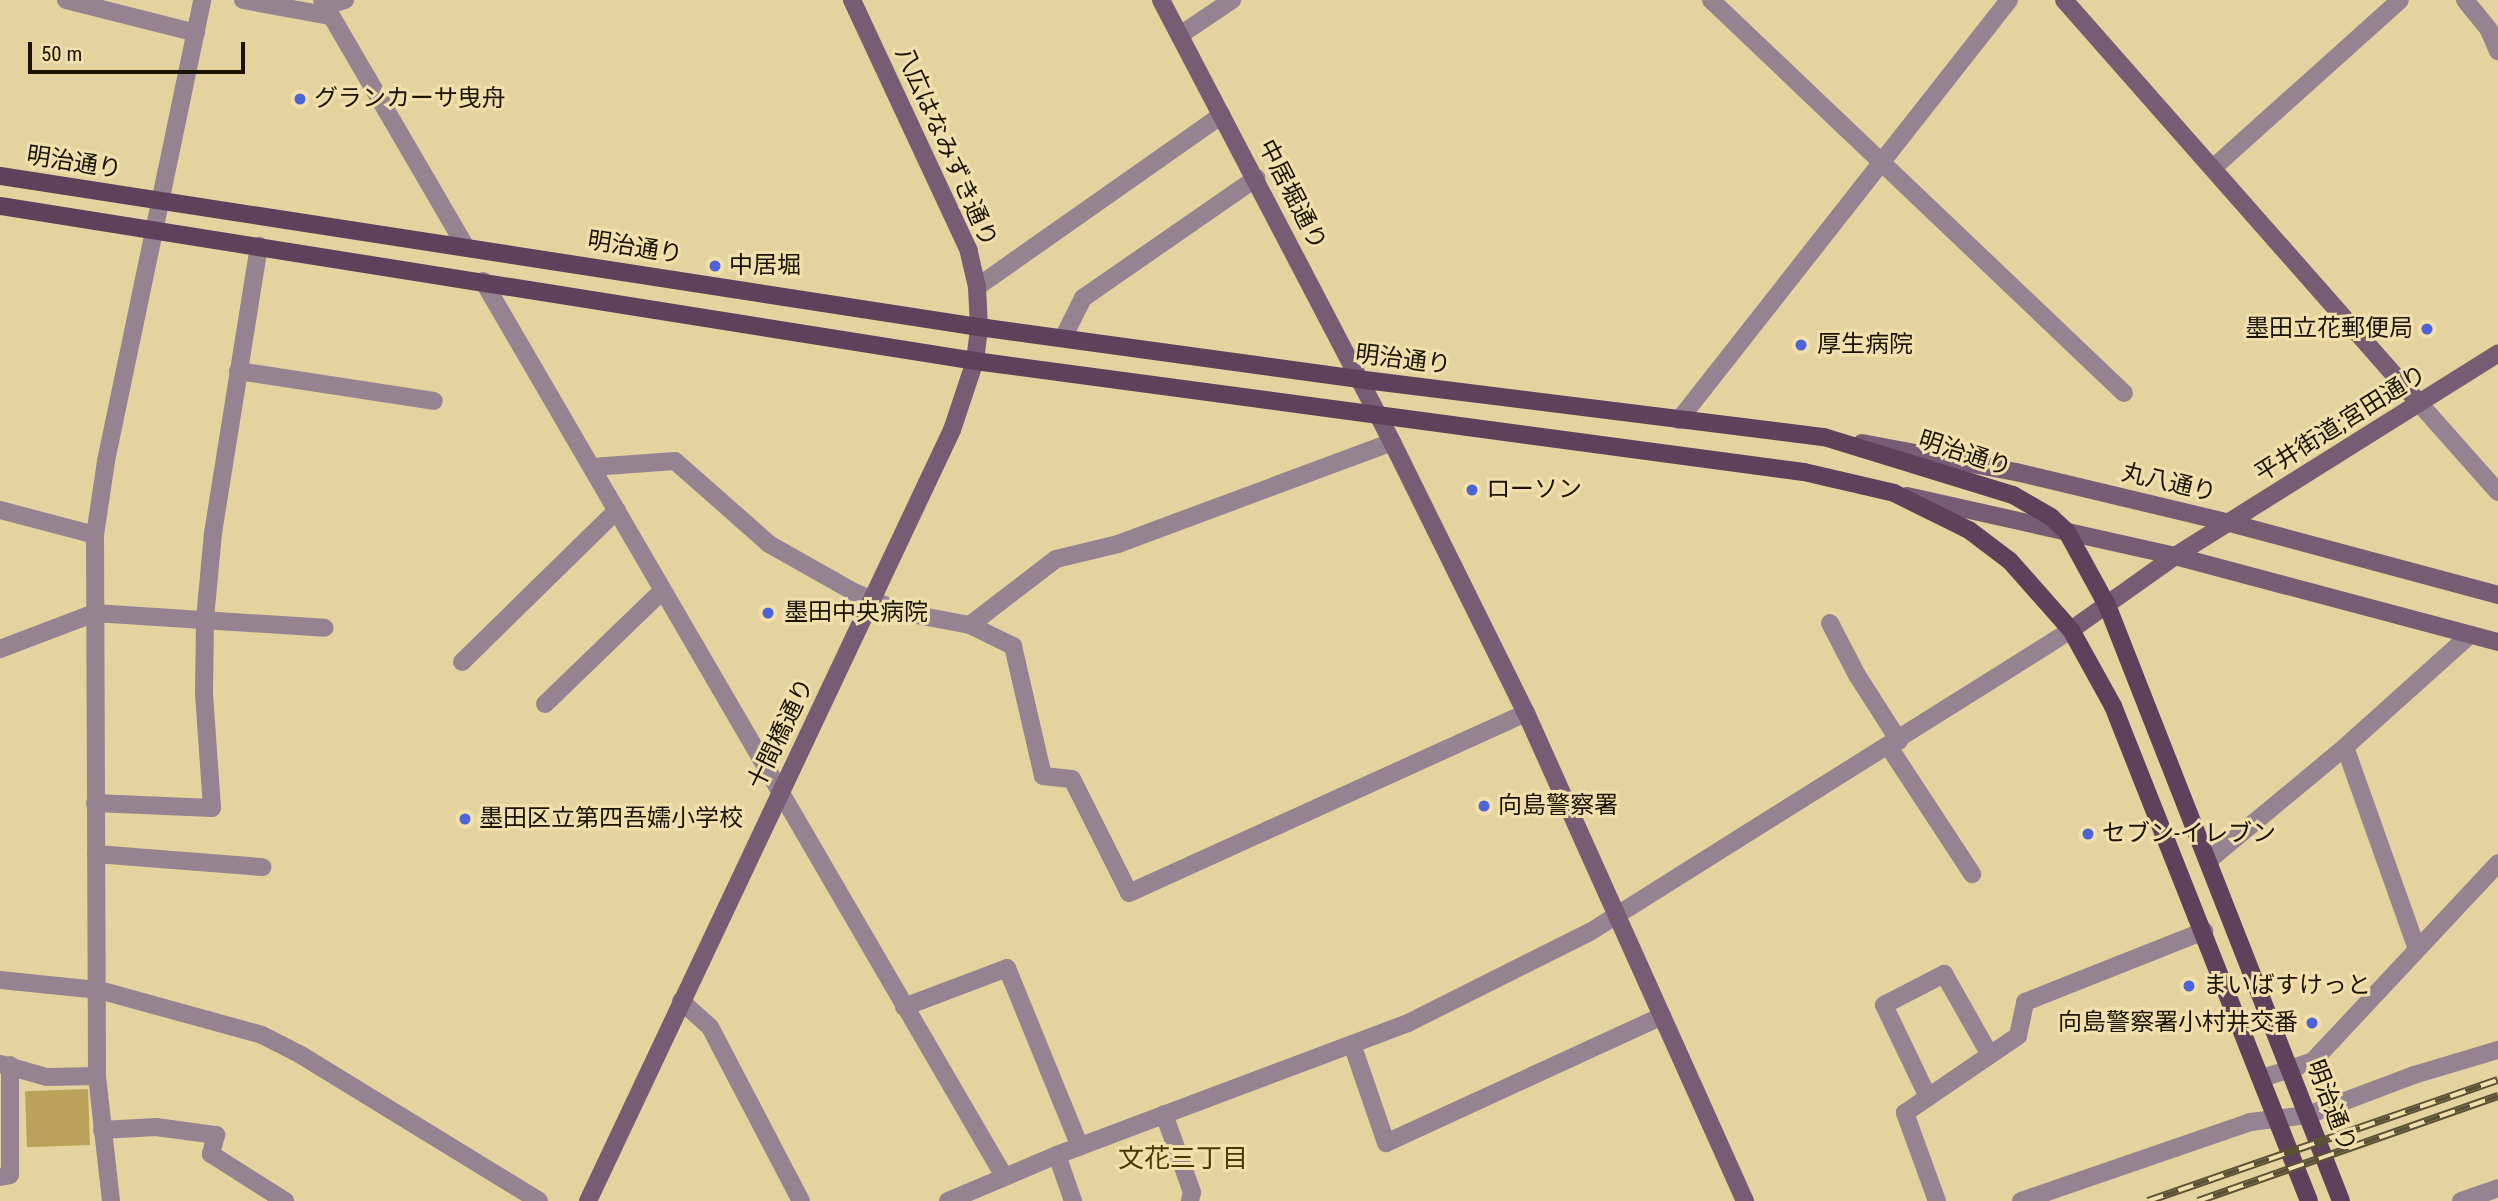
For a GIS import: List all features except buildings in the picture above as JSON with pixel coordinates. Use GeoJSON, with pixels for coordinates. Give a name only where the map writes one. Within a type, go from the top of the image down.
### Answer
{"type":"FeatureCollection","features":[{"type":"Feature","properties":{"kind":"main road","name":"明治通り"},"geometry":{"type":"LineString","coordinates":[[0,176],[979,327],[1357,379],[1824,437],[2013,495],[2050,517],[2067,532],[2107,605],[2341,1201]]}},
{"type":"Feature","properties":{"kind":"main road"},"geometry":{"type":"LineString","coordinates":[[0,206],[975,361],[1804,472],[1894,493],[1940,513],[1979,538],[2019,570],[2071,630],[2113,706],[2263,1078],[2309,1201]]}},
{"type":"Feature","properties":{"kind":"street"},"geometry":{"type":"LineString","coordinates":[[66,0],[196,33]]}},
{"type":"Feature","properties":{"kind":"street"},"geometry":{"type":"LineString","coordinates":[[111,1201],[97,1076],[99,990],[95,803],[95,535],[106,461],[202,0]]}},
{"type":"Feature","properties":{"kind":"street"},"geometry":{"type":"LineString","coordinates":[[243,0],[325,7],[345,0]]}},
{"type":"Feature","properties":{"kind":"street","name":"八広はなみずき通り"},"geometry":{"type":"LineString","coordinates":[[852,0],[969,251],[977,287],[979,327],[975,361]]}},
{"type":"Feature","properties":{"kind":"street","name":"中居堀通り"},"geometry":{"type":"LineString","coordinates":[[1161,0],[1392,442],[1526,713],[1745,1201]]}},
{"type":"Feature","properties":{"kind":"street"},"geometry":{"type":"LineString","coordinates":[[1180,34],[1233,0]]}},
{"type":"Feature","properties":{"kind":"street"},"geometry":{"type":"LineString","coordinates":[[1711,0],[2124,393]]}},
{"type":"Feature","properties":{"kind":"street"},"geometry":{"type":"LineString","coordinates":[[1679,420],[2010,0]]}},
{"type":"Feature","properties":{"kind":"street"},"geometry":{"type":"LineString","coordinates":[[2064,0],[2498,492]]}},
{"type":"Feature","properties":{"kind":"street"},"geometry":{"type":"LineString","coordinates":[[2213,168],[2400,0]]}},
{"type":"Feature","properties":{"kind":"street"},"geometry":{"type":"LineString","coordinates":[[2465,0],[2489,30],[2498,50]]}},
{"type":"Feature","properties":{"kind":"street"},"geometry":{"type":"LineString","coordinates":[[325,7],[465,246]]}},
{"type":"Feature","properties":{"kind":"street"},"geometry":{"type":"LineString","coordinates":[[977,287],[1222,115]]}},
{"type":"Feature","properties":{"kind":"street"},"geometry":{"type":"LineString","coordinates":[[1063,338],[1083,298],[1256,178]]}},
{"type":"Feature","properties":{"kind":"street"},"geometry":{"type":"LineString","coordinates":[[95,803],[212,808],[204,693],[205,619],[213,533],[258,246]]}},
{"type":"Feature","properties":{"kind":"street"},"geometry":{"type":"LineString","coordinates":[[483,281],[1004,1176]]}},
{"type":"Feature","properties":{"kind":"street","name":"平井街道;宮田通り"},"geometry":{"type":"LineString","coordinates":[[2071,630],[2175,556],[2498,353]]}},
{"type":"Feature","properties":{"kind":"street","name":"十間橋通り"},"geometry":{"type":"LineString","coordinates":[[588,1201],[952,430],[975,361]]}},
{"type":"Feature","properties":{"kind":"street"},"geometry":{"type":"LineString","coordinates":[[238,371],[434,401]]}},
{"type":"Feature","properties":{"kind":"street","name":"丸八通り"},"geometry":{"type":"LineString","coordinates":[[1824,437],[1935,454],[2230,523],[2498,595]]}},
{"type":"Feature","properties":{"kind":"street"},"geometry":{"type":"LineString","coordinates":[[970,625],[1056,559],[1118,544],[1392,442]]}},
{"type":"Feature","properties":{"kind":"street"},"geometry":{"type":"LineString","coordinates":[[592,467],[675,461],[769,544],[872,601],[901,612],[970,625],[1013,646],[1043,776],[1072,779],[1129,892],[1526,713]]}},
{"type":"Feature","properties":{"kind":"street"},"geometry":{"type":"LineString","coordinates":[[1894,493],[2175,556],[2498,642]]}},
{"type":"Feature","properties":{"kind":"street"},"geometry":{"type":"LineString","coordinates":[[0,510],[95,535]]}},
{"type":"Feature","properties":{"kind":"street"},"geometry":{"type":"LineString","coordinates":[[462,662],[617,510]]}},
{"type":"Feature","properties":{"kind":"street"},"geometry":{"type":"LineString","coordinates":[[545,704],[662,591]]}},
{"type":"Feature","properties":{"kind":"street"},"geometry":{"type":"LineString","coordinates":[[0,649],[95,614],[325,628]]}},
{"type":"Feature","properties":{"kind":"street"},"geometry":{"type":"LineString","coordinates":[[1830,622],[1894,744],[1972,874]]}},
{"type":"Feature","properties":{"kind":"street"},"geometry":{"type":"LineString","coordinates":[[953,1200],[1004,1176],[1408,1023],[1590,932],[1894,744],[2071,630]]}},
{"type":"Feature","properties":{"kind":"street"},"geometry":{"type":"LineString","coordinates":[[2209,860],[2345,747],[2470,635]]}},
{"type":"Feature","properties":{"kind":"street"},"geometry":{"type":"LineString","coordinates":[[2345,747],[2417,949]]}},
{"type":"Feature","properties":{"kind":"street"},"geometry":{"type":"LineString","coordinates":[[96,854],[262,867]]}},
{"type":"Feature","properties":{"kind":"street"},"geometry":{"type":"LineString","coordinates":[[2263,1078],[2313,1061],[2498,863]]}},
{"type":"Feature","properties":{"kind":"street"},"geometry":{"type":"LineString","coordinates":[[1937,1201],[1905,1113],[2018,1036],[2025,1002],[2204,931]]}},
{"type":"Feature","properties":{"kind":"street"},"geometry":{"type":"LineString","coordinates":[[904,1007],[1007,968],[1080,1147]]}},
{"type":"Feature","properties":{"kind":"street"},"geometry":{"type":"LineString","coordinates":[[1928,1097],[1884,1005],[1944,974],[1990,1055]]}},
{"type":"Feature","properties":{"kind":"street"},"geometry":{"type":"LineString","coordinates":[[0,980],[99,990],[262,1035],[301,1055],[539,1201]]}},
{"type":"Feature","properties":{"kind":"street"},"geometry":{"type":"LineString","coordinates":[[681,1001],[710,1027],[801,1201]]}},
{"type":"Feature","properties":{"kind":"street"},"geometry":{"type":"LineString","coordinates":[[1352,1044],[1386,1143],[1662,1016]]}},
{"type":"Feature","properties":{"kind":"street"},"geometry":{"type":"LineString","coordinates":[[2021,1201],[2250,1122],[2308,1115],[2414,1075],[2498,1050]]}},
{"type":"Feature","properties":{"kind":"street"},"geometry":{"type":"LineString","coordinates":[[0,1177],[10,1175],[5,1065],[47,1077],[97,1076]]}},
{"type":"Feature","properties":{"kind":"street"},"geometry":{"type":"LineString","coordinates":[[1164,1114],[1192,1192],[1190,1201]]}},
{"type":"Feature","properties":{"kind":"street"},"geometry":{"type":"LineString","coordinates":[[102,1130],[156,1127],[216,1135],[211,1154],[285,1201]]}},
{"type":"Feature","properties":{"kind":"street"},"geometry":{"type":"LineString","coordinates":[[1057,1156],[1073,1201]]}},
{"type":"Feature","properties":{"kind":"street"},"geometry":{"type":"LineString","coordinates":[[2461,1201],[2498,1188]]}},
{"type":"Feature","properties":{"kind":"shaded area"},"geometry":{"type":"Polygon","coordinates":[[[88,1089],[90,1145],[27,1147],[25,1091],[88,1089]]]}},
{"type":"Feature","properties":{"kind":"railway"},"geometry":{"type":"LineString","coordinates":[[2148,1201],[2498,1080]]}},
{"type":"Feature","properties":{"kind":"railway"},"geometry":{"type":"LineString","coordinates":[[2198,1201],[2498,1096]]}},
{"type":"Feature","properties":{"kind":"place","name":"グランカーサ曳舟"},"geometry":{"type":"Point","coordinates":[300,99]}},
{"type":"Feature","properties":{"kind":"place","name":"中居堀"},"geometry":{"type":"Point","coordinates":[715,266]}},
{"type":"Feature","properties":{"kind":"place","name":"墨田立花郵便局"},"geometry":{"type":"Point","coordinates":[2427,329]}},
{"type":"Feature","properties":{"kind":"place","name":"厚生病院"},"geometry":{"type":"Point","coordinates":[1801,345]}},
{"type":"Feature","properties":{"kind":"place","name":"ローソン"},"geometry":{"type":"Point","coordinates":[1472,490]}},
{"type":"Feature","properties":{"kind":"place","name":"墨田中央病院"},"geometry":{"type":"Point","coordinates":[768,613]}},
{"type":"Feature","properties":{"kind":"place","name":"向島警察署"},"geometry":{"type":"Point","coordinates":[1484,806]}},
{"type":"Feature","properties":{"kind":"place","name":"墨田区立第四吾嬬小学校"},"geometry":{"type":"Point","coordinates":[465,819]}},
{"type":"Feature","properties":{"kind":"place","name":"セブン-イレブン"},"geometry":{"type":"Point","coordinates":[2088,834]}},
{"type":"Feature","properties":{"kind":"place","name":"まいばすけっと"},"geometry":{"type":"Point","coordinates":[2189,986]}},
{"type":"Feature","properties":{"kind":"place","name":"向島警察署小村井交番"},"geometry":{"type":"Point","coordinates":[2312,1023]}},
{"type":"Feature","properties":{"kind":"district","name":"文花三丁目"},"geometry":{"type":"Point","coordinates":[1183,1159]}}]}
